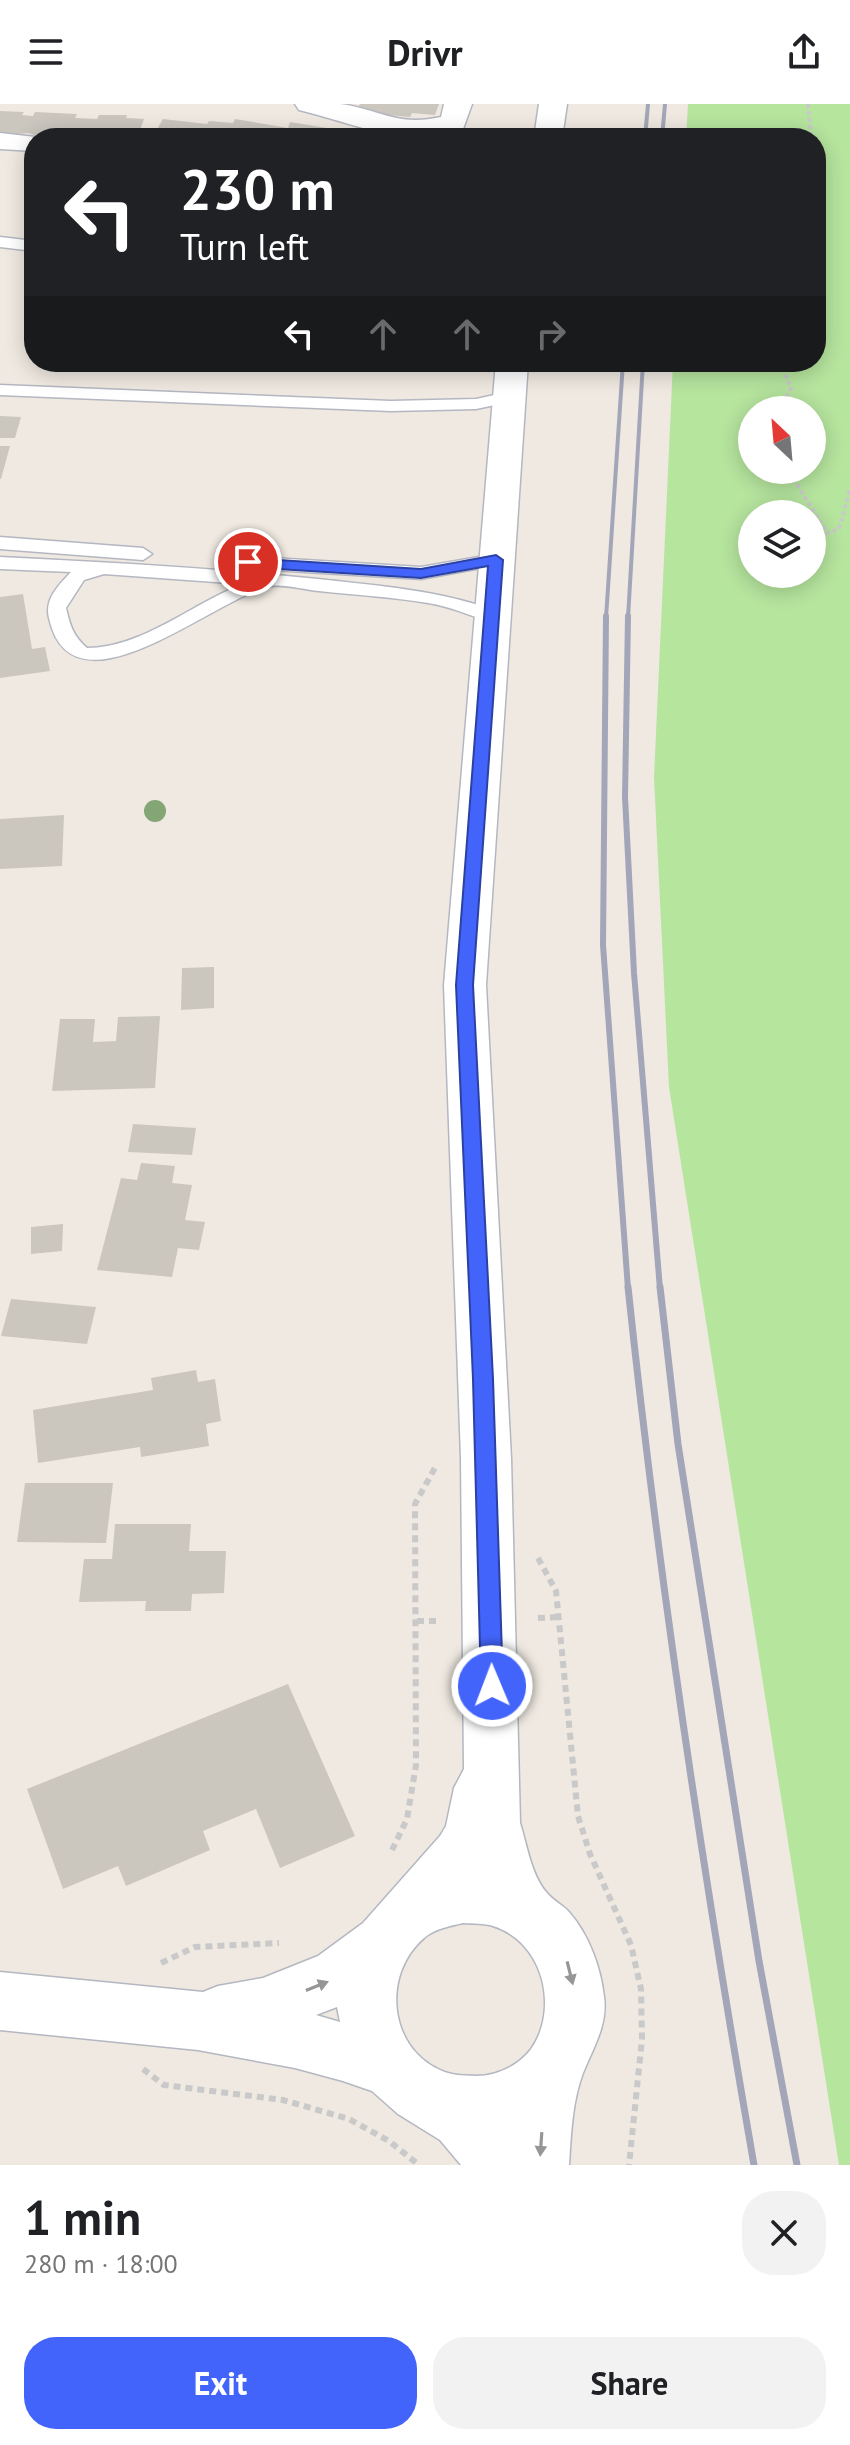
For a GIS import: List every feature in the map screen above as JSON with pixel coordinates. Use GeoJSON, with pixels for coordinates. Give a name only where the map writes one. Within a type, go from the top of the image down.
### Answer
{"type":"FeatureCollection","features":[{"type":"Feature","properties":{"kind":"main road"},"geometry":{"type":"LineString","coordinates":[[309,104],[331,109],[357,128]]}},
{"type":"Feature","properties":{"kind":"main road"},"geometry":{"type":"LineString","coordinates":[[433,128],[453,123],[458,104]]}},
{"type":"Feature","properties":{"kind":"main road"},"geometry":{"type":"LineString","coordinates":[[549,128],[553,104]]}},
{"type":"Feature","properties":{"kind":"main road"},"geometry":{"type":"LineString","coordinates":[[0,141],[24,142]]}},
{"type":"Feature","properties":{"kind":"main road"},"geometry":{"type":"LineString","coordinates":[[510,380],[465,985],[482,1363],[492,1686],[492,1823],[512,1886],[526,1912]]}},
{"type":"Feature","properties":{"kind":"main road"},"geometry":{"type":"LineString","coordinates":[[188,2019],[263,2007],[337,1978],[393,1930],[452,1870],[477,1823],[492,1686]]}},
{"type":"Feature","properties":{"kind":"main road"},"geometry":{"type":"LineString","coordinates":[[501,2165],[461,2119],[404,2081],[374,2039],[366,2007],[369,1973],[393,1930],[432,1903],[463,1895],[495,1898],[526,1912],[550,1933],[569,1964],[576,2000],[571,2035],[554,2068],[542,2121],[539,2165]]}},
{"type":"Feature","properties":{"kind":"main road"},"geometry":{"type":"LineString","coordinates":[[0,2001],[188,2019],[290,2036],[404,2081],[454,2105],[491,2106],[526,2093],[554,2068]]}},
{"type":"Feature","properties":{"kind":"lane"},"geometry":{"type":"LineString","coordinates":[[0,242],[24,245]]}},
{"type":"Feature","properties":{"kind":"lane"},"geometry":{"type":"LineString","coordinates":[[0,390],[391,406],[476,404],[510,380]]}},
{"type":"Feature","properties":{"kind":"lane"},"geometry":{"type":"LineString","coordinates":[[0,543],[421,573],[496,560]]}},
{"type":"Feature","properties":{"kind":"lane"},"geometry":{"type":"LineString","coordinates":[[0,563],[270,580],[429,597],[492,616]]}},
{"type":"Feature","properties":{"kind":"lane"},"geometry":{"type":"LineString","coordinates":[[103,568],[77,576],[62,594],[56,608],[60,626],[69,643],[82,654],[102,654],[156,635],[226,597],[270,580]]}},
{"type":"Feature","properties":{"kind":"path"},"geometry":{"type":"LineString","coordinates":[[808,104],[810,128]]}},
{"type":"Feature","properties":{"kind":"path"},"geometry":{"type":"LineString","coordinates":[[784,372],[791,388],[787,396]]}},
{"type":"Feature","properties":{"kind":"path"},"geometry":{"type":"LineString","coordinates":[[796,484],[827,533],[839,529],[850,489]]}},
{"type":"Feature","properties":{"kind":"path"},"geometry":{"type":"LineString","coordinates":[[390,1855],[407,1819],[416,1765],[415,1504]]}},
{"type":"Feature","properties":{"kind":"path"},"geometry":{"type":"LineString","coordinates":[[535,1551],[556,1591],[578,1816],[584,1845],[623,1926],[636,1961],[642,1998],[641,2067],[629,2165]]}},
{"type":"Feature","properties":{"kind":"path"},"geometry":{"type":"LineString","coordinates":[[195,1947],[264,1946],[290,1941]]}},
{"type":"Feature","properties":{"kind":"path"},"geometry":{"type":"LineString","coordinates":[[164,2085],[283,2100],[349,2119],[389,2141],[419,2165]]}},
{"type":"Feature","properties":{"kind":"green space"},"geometry":{"type":"Polygon","coordinates":[[[688,104],[850,104],[850,2165],[839,2165],[669,1087],[654,777],[673,372],[826,372],[826,128],[687,128],[688,104]]]}},
{"type":"Feature","properties":{"kind":"building"},"geometry":{"type":"Polygon","coordinates":[[[360,104],[439,104],[435,115],[412,113],[410,117],[356,112],[360,104]]]}},
{"type":"Feature","properties":{"kind":"building"},"geometry":{"type":"Polygon","coordinates":[[[0,111],[24,112],[22,115],[33,116],[35,112],[77,114],[75,118],[127,115],[126,118],[144,119],[141,128],[24,128],[24,133],[0,136],[0,111]]]}},
{"type":"Feature","properties":{"kind":"building"},"geometry":{"type":"Polygon","coordinates":[[[163,119],[207,124],[209,121],[233,123],[235,119],[288,128],[158,128],[163,119]]]}},
{"type":"Feature","properties":{"kind":"building"},"geometry":{"type":"Polygon","coordinates":[[[290,122],[327,128],[288,128],[290,122]]]}},
{"type":"Feature","properties":{"kind":"building"},"geometry":{"type":"Polygon","coordinates":[[[0,416],[21,417],[15,438],[0,438],[0,416]]]}},
{"type":"Feature","properties":{"kind":"building"},"geometry":{"type":"Polygon","coordinates":[[[0,446],[10,446],[1,479],[0,479],[0,446]]]}},
{"type":"Feature","properties":{"kind":"building"},"geometry":{"type":"Polygon","coordinates":[[[23,594],[32,649],[45,647],[50,671],[0,678],[0,597],[23,594]]]}},
{"type":"Feature","properties":{"kind":"building"},"geometry":{"type":"Polygon","coordinates":[[[64,815],[62,866],[0,869],[0,819],[64,815]]]}},
{"type":"Feature","properties":{"kind":"building"},"geometry":{"type":"Polygon","coordinates":[[[214,967],[214,1008],[181,1010],[182,968],[214,967]]]}},
{"type":"Feature","properties":{"kind":"building"},"geometry":{"type":"Polygon","coordinates":[[[160,1016],[155,1088],[52,1091],[60,1019],[95,1019],[93,1042],[116,1041],[118,1017],[160,1016]]]}},
{"type":"Feature","properties":{"kind":"building"},"geometry":{"type":"Polygon","coordinates":[[[133,1124],[196,1128],[192,1155],[128,1152],[133,1124]]]}},
{"type":"Feature","properties":{"kind":"building"},"geometry":{"type":"Polygon","coordinates":[[[141,1163],[175,1166],[172,1183],[192,1185],[185,1220],[205,1222],[199,1250],[178,1248],[172,1277],[97,1270],[121,1178],[137,1180],[141,1163]]]}},
{"type":"Feature","properties":{"kind":"building"},"geometry":{"type":"Polygon","coordinates":[[[63,1224],[62,1251],[31,1254],[31,1227],[63,1224]]]}},
{"type":"Feature","properties":{"kind":"building"},"geometry":{"type":"Polygon","coordinates":[[[11,1299],[96,1307],[87,1344],[1,1336],[11,1299]]]}},
{"type":"Feature","properties":{"kind":"building"},"geometry":{"type":"Polygon","coordinates":[[[196,1370],[198,1382],[215,1379],[221,1421],[206,1424],[209,1446],[141,1457],[140,1447],[38,1463],[33,1410],[153,1390],[151,1378],[196,1370]]]}},
{"type":"Feature","properties":{"kind":"building"},"geometry":{"type":"Polygon","coordinates":[[[25,1483],[113,1483],[106,1543],[17,1542],[25,1483]]]}},
{"type":"Feature","properties":{"kind":"building"},"geometry":{"type":"Polygon","coordinates":[[[115,1524],[191,1524],[189,1551],[226,1551],[224,1593],[192,1594],[191,1611],[145,1611],[146,1601],[79,1602],[84,1559],[112,1559],[115,1524]]]}},
{"type":"Feature","properties":{"kind":"building"},"geometry":{"type":"Polygon","coordinates":[[[288,1684],[355,1836],[280,1868],[256,1809],[203,1831],[210,1850],[126,1886],[118,1866],[63,1889],[27,1789],[288,1684]]]}},
{"type":"Feature","properties":{"kind":"railway"},"geometry":{"type":"LineString","coordinates":[[646,128],[648,104]]}},
{"type":"Feature","properties":{"kind":"railway"},"geometry":{"type":"LineString","coordinates":[[663,128],[665,104]]}},
{"type":"Feature","properties":{"kind":"railway"},"geometry":{"type":"LineString","coordinates":[[606,618],[622,372]]}},
{"type":"Feature","properties":{"kind":"railway"},"geometry":{"type":"LineString","coordinates":[[628,618],[642,372]]}},
{"type":"Feature","properties":{"kind":"railway"},"geometry":{"type":"LineString","coordinates":[[606,616],[603,945],[628,1289]]}},
{"type":"Feature","properties":{"kind":"railway"},"geometry":{"type":"LineString","coordinates":[[628,616],[625,797],[634,973],[660,1289]]}},
{"type":"Feature","properties":{"kind":"railway"},"geometry":{"type":"LineString","coordinates":[[628,1287],[684,1727],[754,2165]]}},
{"type":"Feature","properties":{"kind":"railway"},"geometry":{"type":"LineString","coordinates":[[660,1287],[678,1444],[759,1961],[797,2165]]}},
{"type":"Feature","properties":{"kind":"route"},"geometry":{"type":"LineString","coordinates":[[248,562],[421,573],[496,560],[465,985],[483,1379],[492,1686]]}}]}
